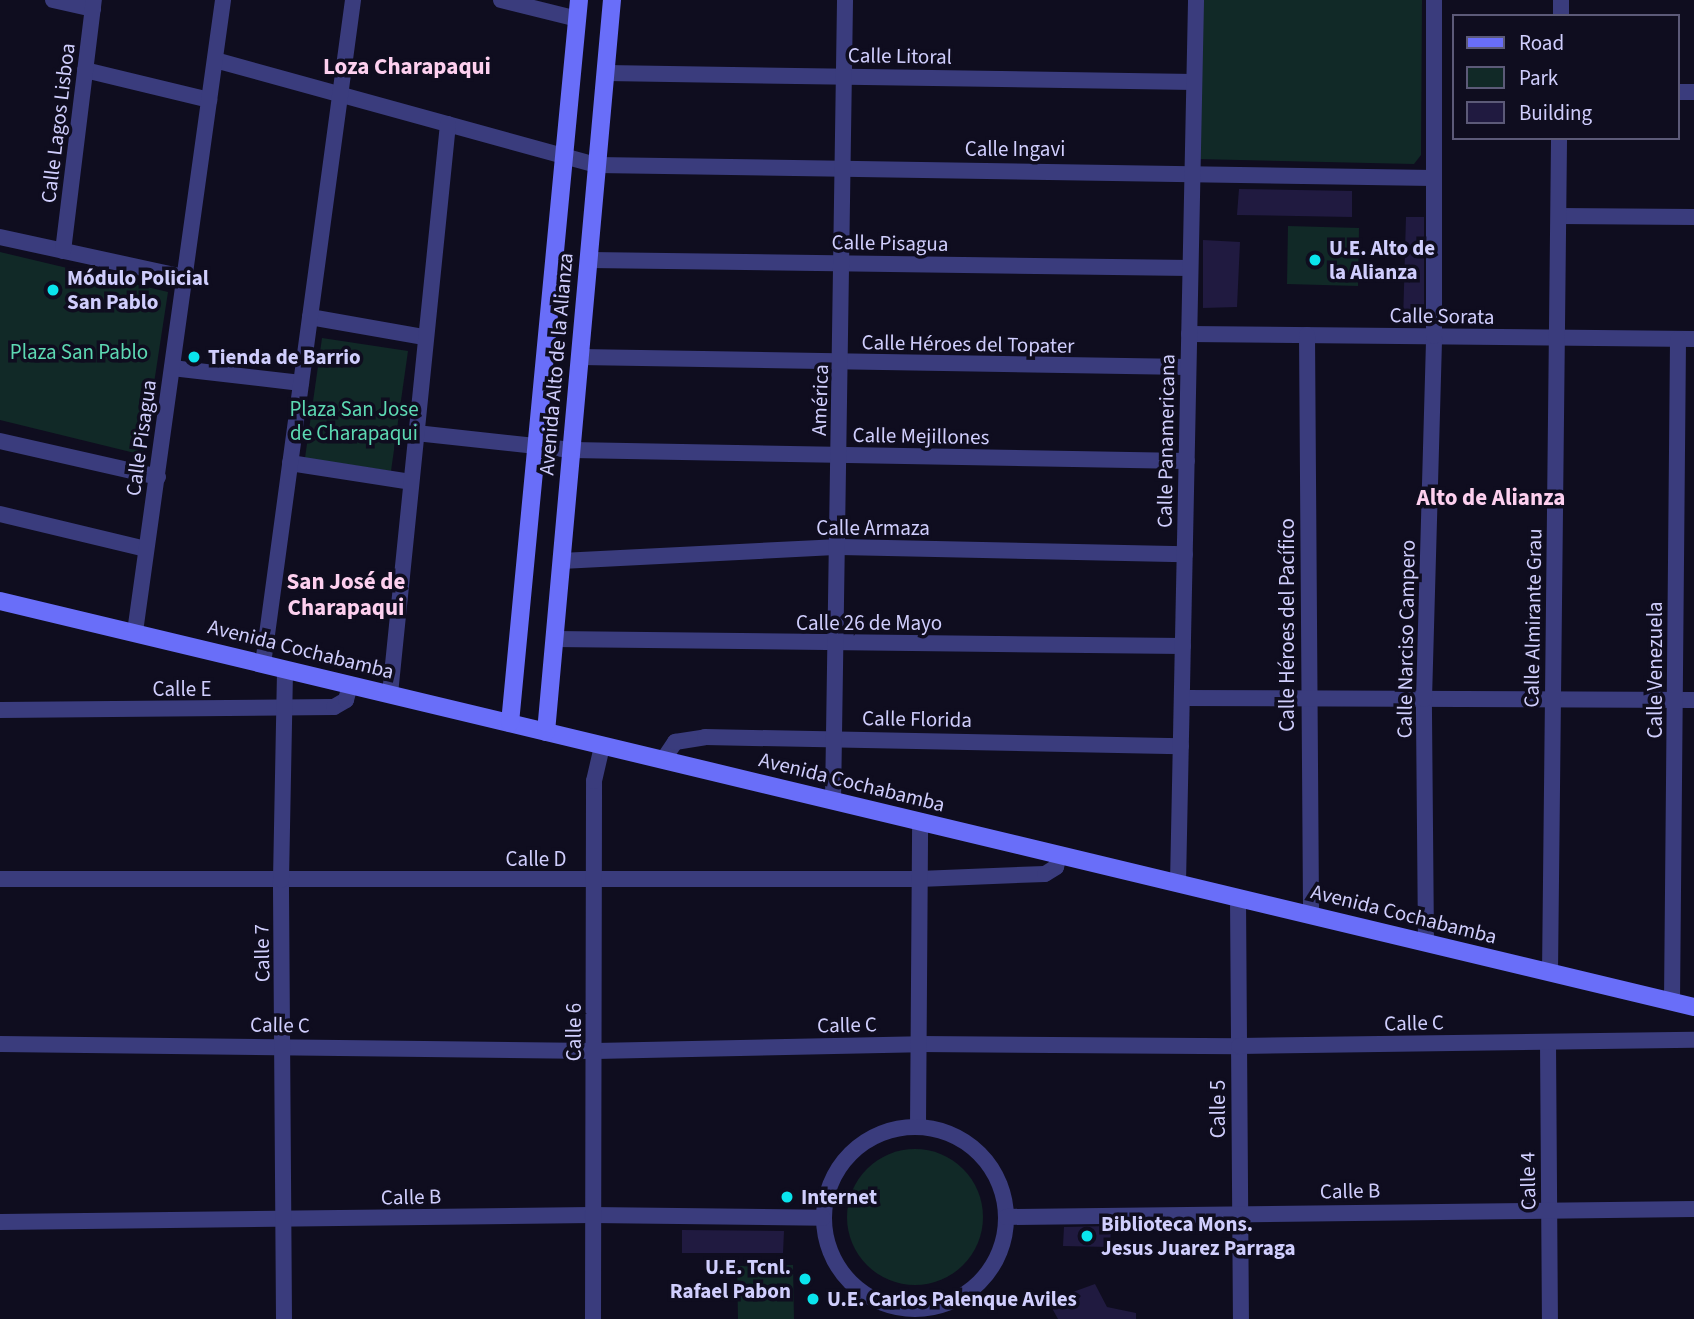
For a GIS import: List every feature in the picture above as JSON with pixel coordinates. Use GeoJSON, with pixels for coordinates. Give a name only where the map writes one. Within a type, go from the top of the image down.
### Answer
{"type":"FeatureCollection","features":[{"type":"Feature","properties":{"kind":"street"},"geometry":{"type":"LineString","coordinates":[[53,0],[94,5]]}},
{"type":"Feature","properties":{"kind":"street","name":"Calle Pisagua"},"geometry":{"type":"LineString","coordinates":[[135,632],[223,0]]}},
{"type":"Feature","properties":{"kind":"street"},"geometry":{"type":"LineString","coordinates":[[263,664],[353,0]]}},
{"type":"Feature","properties":{"kind":"street"},"geometry":{"type":"LineString","coordinates":[[501,0],[578,19]]}},
{"type":"Feature","properties":{"kind":"street","name":"Avenida Alto de la Alianza"},"geometry":{"type":"LineString","coordinates":[[510,723],[579,0]]}},
{"type":"Feature","properties":{"kind":"street","name":"Avenida Alto de la Alianza"},"geometry":{"type":"LineString","coordinates":[[546,732],[612,0]]}},
{"type":"Feature","properties":{"kind":"street","name":"América"},"geometry":{"type":"LineString","coordinates":[[833,801],[837,738],[843,363],[839,264],[845,0]]}},
{"type":"Feature","properties":{"kind":"street","name":"Calle Panamericana"},"geometry":{"type":"LineString","coordinates":[[1178,883],[1196,0]]}},
{"type":"Feature","properties":{"kind":"street","name":"Calle Narciso Campero"},"geometry":{"type":"LineString","coordinates":[[1426,943],[1424,699],[1434,336],[1434,0]]}},
{"type":"Feature","properties":{"kind":"street","name":"Calle Lagos Lisboa"},"geometry":{"type":"LineString","coordinates":[[63,251],[94,5]]}},
{"type":"Feature","properties":{"kind":"street","name":"Calle Ingavi"},"geometry":{"type":"LineString","coordinates":[[215,60],[597,165],[1192,172],[1433,178]]}},
{"type":"Feature","properties":{"kind":"street"},"geometry":{"type":"LineString","coordinates":[[86,71],[209,100]]}},
{"type":"Feature","properties":{"kind":"street","name":"Calle Litoral"},"geometry":{"type":"LineString","coordinates":[[606,74],[1194,82]]}},
{"type":"Feature","properties":{"kind":"street"},"geometry":{"type":"LineString","coordinates":[[390,694],[448,124]]}},
{"type":"Feature","properties":{"kind":"street","name":"Calle Almirante Grau"},"geometry":{"type":"LineString","coordinates":[[1550,973],[1559,140]]}},
{"type":"Feature","properties":{"kind":"street"},"geometry":{"type":"LineString","coordinates":[[1559,216],[1694,217]]}},
{"type":"Feature","properties":{"kind":"street"},"geometry":{"type":"LineString","coordinates":[[0,237],[184,277]]}},
{"type":"Feature","properties":{"kind":"street","name":"Calle Pisagua"},"geometry":{"type":"LineString","coordinates":[[589,260],[1190,268]]}},
{"type":"Feature","properties":{"kind":"street"},"geometry":{"type":"LineString","coordinates":[[310,317],[425,337]]}},
{"type":"Feature","properties":{"kind":"street","name":"Calle Sorata"},"geometry":{"type":"LineString","coordinates":[[1189,334],[1686,339]]}},
{"type":"Feature","properties":{"kind":"street","name":"Calle Héroes del Pacífico"},"geometry":{"type":"LineString","coordinates":[[1307,335],[1311,915]]}},
{"type":"Feature","properties":{"kind":"street","name":"Calle Venezuela"},"geometry":{"type":"LineString","coordinates":[[1672,1002],[1686,339]]}},
{"type":"Feature","properties":{"kind":"street","name":"Calle Héroes del Topater"},"geometry":{"type":"LineString","coordinates":[[580,357],[1188,368]]}},
{"type":"Feature","properties":{"kind":"street"},"geometry":{"type":"LineString","coordinates":[[172,368],[301,383]]}},
{"type":"Feature","properties":{"kind":"street","name":"Calle Mejillones"},"geometry":{"type":"LineString","coordinates":[[416,433],[537,444],[572,450],[1187,461]]}},
{"type":"Feature","properties":{"kind":"street"},"geometry":{"type":"LineString","coordinates":[[0,441],[158,477]]}},
{"type":"Feature","properties":{"kind":"street"},"geometry":{"type":"LineString","coordinates":[[290,463],[411,482]]}},
{"type":"Feature","properties":{"kind":"street"},"geometry":{"type":"LineString","coordinates":[[0,514],[146,549]]}},
{"type":"Feature","properties":{"kind":"street","name":"Calle Armaza"},"geometry":{"type":"LineString","coordinates":[[561,561],[840,547],[1185,554]]}},
{"type":"Feature","properties":{"kind":"street","name":"Avenida Cochabamba"},"geometry":{"type":"LineString","coordinates":[[0,601],[1694,1007]]}},
{"type":"Feature","properties":{"kind":"street","name":"Calle 26 de Mayo"},"geometry":{"type":"LineString","coordinates":[[554,639],[838,645],[1183,646]]}},
{"type":"Feature","properties":{"kind":"street","name":"Calle 7"},"geometry":{"type":"LineString","coordinates":[[284,1319],[285,1046],[281,880],[282,709],[285,669]]}},
{"type":"Feature","properties":{"kind":"street","name":"Calle E"},"geometry":{"type":"LineString","coordinates":[[0,710],[282,709],[341,705],[350,685]]}},
{"type":"Feature","properties":{"kind":"street"},"geometry":{"type":"LineString","coordinates":[[1182,698],[1694,700]]}},
{"type":"Feature","properties":{"kind":"street","name":"Calle Florida"},"geometry":{"type":"LineString","coordinates":[[663,760],[675,743],[705,737],[1181,746]]}},
{"type":"Feature","properties":{"kind":"street","name":"Calle 6"},"geometry":{"type":"LineString","coordinates":[[593,1319],[594,781],[602,745]]}},
{"type":"Feature","properties":{"kind":"street"},"geometry":{"type":"LineString","coordinates":[[918,1126],[920,821]]}},
{"type":"Feature","properties":{"kind":"street","name":"Calle D"},"geometry":{"type":"LineString","coordinates":[[0,879],[919,879],[1045,874],[1056,867],[1059,855]]}},
{"type":"Feature","properties":{"kind":"street","name":"Calle 5"},"geometry":{"type":"LineString","coordinates":[[1238,898],[1241,1319]]}},
{"type":"Feature","properties":{"kind":"street","name":"Calle C"},"geometry":{"type":"LineString","coordinates":[[0,1044],[595,1051],[919,1044],[1239,1046],[1694,1040]]}},
{"type":"Feature","properties":{"kind":"street","name":"Calle 4"},"geometry":{"type":"LineString","coordinates":[[1548,1043],[1550,1319]]}},
{"type":"Feature","properties":{"kind":"street"},"geometry":{"type":"LineString","coordinates":[[918,1126],[962,1140],[985,1160],[1000,1187],[1006,1217],[999,1252],[980,1282],[950,1302],[916,1314],[884,1304],[857,1288],[832,1257],[823,1218],[829,1186],[845,1158],[886,1131],[918,1126]]}},
{"type":"Feature","properties":{"kind":"street","name":"Calle B"},"geometry":{"type":"LineString","coordinates":[[1006,1217],[1694,1209]]}},
{"type":"Feature","properties":{"kind":"street","name":"Calle B"},"geometry":{"type":"LineString","coordinates":[[0,1222],[592,1215],[823,1218]]}},
{"type":"Feature","properties":{"kind":"green space"},"geometry":{"type":"Polygon","coordinates":[[[1199,0],[1422,0],[1421,155],[1414,164],[1196,159],[1199,0]]]}},
{"type":"Feature","properties":{"kind":"green space"},"geometry":{"type":"Polygon","coordinates":[[[1288,226],[1359,228],[1358,286],[1287,284],[1288,226]]]}},
{"type":"Feature","properties":{"kind":"green space","name":"Plaza San Pablo"},"geometry":{"type":"Polygon","coordinates":[[[0,252],[168,292],[143,455],[0,420],[0,252]]]}},
{"type":"Feature","properties":{"kind":"green space","name":"Plaza San Jose de Charapaqui"},"geometry":{"type":"Polygon","coordinates":[[[322,338],[408,351],[391,471],[305,458],[322,338]]]}},
{"type":"Feature","properties":{"kind":"green space"},"geometry":{"type":"Polygon","coordinates":[[[915,1149],[941,1154],[963,1169],[978,1191],[983,1217],[978,1243],[963,1265],[941,1280],[915,1285],[889,1280],[867,1265],[852,1243],[847,1217],[852,1191],[867,1169],[889,1154],[915,1149]]]}},
{"type":"Feature","properties":{"kind":"green space"},"geometry":{"type":"Polygon","coordinates":[[[793,1265],[794,1319],[738,1319],[737,1266],[793,1265]]]}},
{"type":"Feature","properties":{"kind":"building"},"geometry":{"type":"Polygon","coordinates":[[[1239,189],[1352,191],[1352,217],[1237,215],[1239,189]]]}},
{"type":"Feature","properties":{"kind":"building"},"geometry":{"type":"Polygon","coordinates":[[[1406,217],[1424,217],[1424,319],[1419,323],[1403,323],[1406,217]]]}},
{"type":"Feature","properties":{"kind":"building"},"geometry":{"type":"Polygon","coordinates":[[[1203,240],[1240,242],[1237,307],[1203,308],[1203,240]]]}},
{"type":"Feature","properties":{"kind":"building","name":"Biblioteca Mons. Jesus Juarez Parraga"},"geometry":{"type":"Polygon","coordinates":[[[1111,1226],[1110,1247],[1063,1246],[1064,1227],[1111,1226]]]}},
{"type":"Feature","properties":{"kind":"building"},"geometry":{"type":"Polygon","coordinates":[[[682,1230],[784,1231],[783,1253],[682,1253],[682,1230]]]}},
{"type":"Feature","properties":{"kind":"building"},"geometry":{"type":"Polygon","coordinates":[[[1095,1284],[1107,1307],[1136,1313],[1136,1319],[1058,1319],[1048,1301],[1095,1284]]]}},
{"type":"Feature","properties":{"kind":"place","name":"U.E. Alto de la Alianza"},"geometry":{"type":"Point","coordinates":[1315,260]}},
{"type":"Feature","properties":{"kind":"place","name":"Módulo Policial San Pablo"},"geometry":{"type":"Point","coordinates":[53,290]}},
{"type":"Feature","properties":{"kind":"place","name":"Tienda de Barrio"},"geometry":{"type":"Point","coordinates":[194,357]}},
{"type":"Feature","properties":{"kind":"place","name":"Internet"},"geometry":{"type":"Point","coordinates":[787,1197]}},
{"type":"Feature","properties":{"kind":"place","name":"Biblioteca Mons. Jesus Juarez Parraga"},"geometry":{"type":"Point","coordinates":[1087,1236]}},
{"type":"Feature","properties":{"kind":"place","name":"U.E. Tcnl. Rafael Pabon"},"geometry":{"type":"Point","coordinates":[805,1279]}},
{"type":"Feature","properties":{"kind":"place","name":"U.E. Carlos Palenque Aviles"},"geometry":{"type":"Point","coordinates":[813,1299]}},
{"type":"Feature","properties":{"kind":"district","name":"Loza Charapaqui"},"geometry":{"type":"Point","coordinates":[407,67]}},
{"type":"Feature","properties":{"kind":"district","name":"Alto de Alianza"},"geometry":{"type":"Point","coordinates":[1491,498]}},
{"type":"Feature","properties":{"kind":"district","name":"San José de Charapaqui"},"geometry":{"type":"Point","coordinates":[346,595]}}]}
